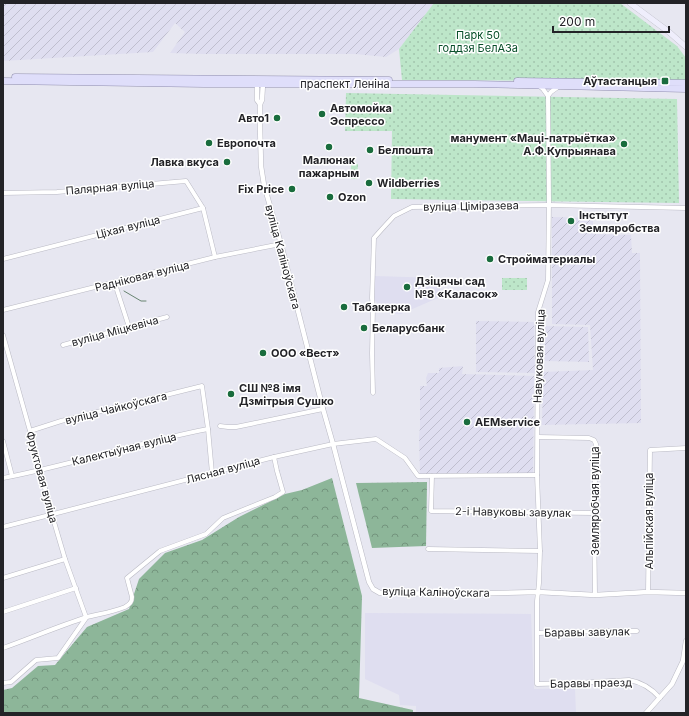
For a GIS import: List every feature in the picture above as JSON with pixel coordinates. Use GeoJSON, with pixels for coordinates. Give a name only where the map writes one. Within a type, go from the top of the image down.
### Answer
{"type":"FeatureCollection","features":[{"type":"Feature","properties":{"kind":"main road"},"geometry":{"type":"LineString","coordinates":[[630,3],[669,32],[686,47]]}},
{"type":"Feature","properties":{"kind":"main road","name":"праспект Леніна"},"geometry":{"type":"LineString","coordinates":[[3,77],[685,88]]}},
{"type":"Feature","properties":{"kind":"main road","name":"праспект Леніна"},"geometry":{"type":"LineString","coordinates":[[3,81],[260,81],[360,79],[685,88]]}},
{"type":"Feature","properties":{"kind":"street","name":"вуліца Каліноўскага"},"geometry":{"type":"LineString","coordinates":[[260,81],[262,100],[260,104],[261,174],[281,244],[369,582],[373,589],[380,593],[457,594],[538,592],[595,594],[648,592],[686,593]]}},
{"type":"Feature","properties":{"kind":"street"},"geometry":{"type":"LineString","coordinates":[[538,86],[543,89],[548,96],[553,89],[559,86]]}},
{"type":"Feature","properties":{"kind":"street","name":"Навуковая вуліца"},"geometry":{"type":"LineString","coordinates":[[538,592],[540,551],[538,513],[538,312],[548,280],[548,96]]}},
{"type":"Feature","properties":{"kind":"street","name":"Палярная вуліца"},"geometry":{"type":"LineString","coordinates":[[3,193],[57,192],[186,181],[203,208]]}},
{"type":"Feature","properties":{"kind":"street","name":"вуліца Ціміразева"},"geometry":{"type":"LineString","coordinates":[[374,393],[372,298],[374,238],[394,216],[412,207],[549,205],[686,208]]}},
{"type":"Feature","properties":{"kind":"street"},"geometry":{"type":"LineString","coordinates":[[203,208],[216,257]]}},
{"type":"Feature","properties":{"kind":"street","name":"Ціхая вуліца"},"geometry":{"type":"LineString","coordinates":[[3,260],[203,208]]}},
{"type":"Feature","properties":{"kind":"street","name":"Радніковая вуліца"},"geometry":{"type":"LineString","coordinates":[[3,310],[216,257],[281,244]]}},
{"type":"Feature","properties":{"kind":"street"},"geometry":{"type":"LineString","coordinates":[[116,282],[116,287],[129,327]]}},
{"type":"Feature","properties":{"kind":"street","name":"вуліца Міцкевіча"},"geometry":{"type":"LineString","coordinates":[[63,345],[167,317]]}},
{"type":"Feature","properties":{"kind":"street","name":"Фруктовая вуліца"},"geometry":{"type":"LineString","coordinates":[[3,335],[52,515],[65,559],[86,618]]}},
{"type":"Feature","properties":{"kind":"street","name":"вуліца Чайкоўскага"},"geometry":{"type":"LineString","coordinates":[[30,431],[61,421],[202,386],[208,429]]}},
{"type":"Feature","properties":{"kind":"street"},"geometry":{"type":"LineString","coordinates":[[220,426],[236,426],[323,409]]}},
{"type":"Feature","properties":{"kind":"street"},"geometry":{"type":"LineString","coordinates":[[208,429],[212,473]]}},
{"type":"Feature","properties":{"kind":"street","name":"Калектыўная вуліца"},"geometry":{"type":"LineString","coordinates":[[3,478],[208,429]]}},
{"type":"Feature","properties":{"kind":"street","name":"Земляробчая вуліца"},"geometry":{"type":"LineString","coordinates":[[538,437],[589,438],[594,440],[596,444],[594,513],[595,594]]}},
{"type":"Feature","properties":{"kind":"street","name":"Лясная вуліца"},"geometry":{"type":"LineString","coordinates":[[3,527],[274,457],[333,444],[376,439],[405,458],[418,476],[432,476]]}},
{"type":"Feature","properties":{"kind":"street"},"geometry":{"type":"LineString","coordinates":[[3,441],[12,476]]}},
{"type":"Feature","properties":{"kind":"street","name":"Альпійская вуліца"},"geometry":{"type":"LineString","coordinates":[[648,592],[650,450],[686,448]]}},
{"type":"Feature","properties":{"kind":"street"},"geometry":{"type":"LineString","coordinates":[[3,648],[130,604],[132,597],[127,578],[160,551],[206,534],[223,518],[275,497],[283,492],[274,457]]}},
{"type":"Feature","properties":{"kind":"street"},"geometry":{"type":"LineString","coordinates":[[432,476],[538,475]]}},
{"type":"Feature","properties":{"kind":"street","name":"2-і Навуковы завулак"},"geometry":{"type":"LineString","coordinates":[[432,476],[431,511],[594,513]]}},
{"type":"Feature","properties":{"kind":"street"},"geometry":{"type":"LineString","coordinates":[[428,549],[540,551]]}},
{"type":"Feature","properties":{"kind":"street"},"geometry":{"type":"LineString","coordinates":[[3,578],[65,559]]}},
{"type":"Feature","properties":{"kind":"street"},"geometry":{"type":"LineString","coordinates":[[3,612],[76,588]]}},
{"type":"Feature","properties":{"kind":"street","name":"Баравы праезд"},"geometry":{"type":"LineString","coordinates":[[538,592],[537,684],[629,680],[635,681],[654,691],[660,698]]}},
{"type":"Feature","properties":{"kind":"street"},"geometry":{"type":"LineString","coordinates":[[3,683],[11,682],[36,660],[58,658],[86,618]]}},
{"type":"Feature","properties":{"kind":"street","name":"Баравы завулак"},"geometry":{"type":"LineString","coordinates":[[538,633],[637,631]]}},
{"type":"Feature","properties":{"kind":"street"},"geometry":{"type":"LineString","coordinates":[[646,713],[672,684],[685,662],[686,641]]}},
{"type":"Feature","properties":{"kind":"shaded area"},"geometry":{"type":"Polygon","coordinates":[[[3,3],[434,3],[399,49],[386,57],[355,54],[170,53],[185,32],[175,23],[153,52],[3,61],[3,3]]]}},
{"type":"Feature","properties":{"kind":"shaded area"},"geometry":{"type":"Polygon","coordinates":[[[552,217],[593,218],[593,234],[631,235],[632,253],[640,253],[641,423],[542,425],[543,372],[593,370],[590,325],[552,324],[552,217]]]}},
{"type":"Feature","properties":{"kind":"shaded area","name":"Дзіцячы сад №8 «Каласок»"},"geometry":{"type":"Polygon","coordinates":[[[374,276],[440,278],[440,297],[401,314],[390,313],[375,301],[374,276]]]}},
{"type":"Feature","properties":{"kind":"shaded area"},"geometry":{"type":"Polygon","coordinates":[[[476,321],[534,322],[535,373],[476,372],[476,321]]]}},
{"type":"Feature","properties":{"kind":"shaded area"},"geometry":{"type":"Polygon","coordinates":[[[545,326],[588,327],[589,362],[545,361],[545,326]]]}},
{"type":"Feature","properties":{"kind":"shaded area"},"geometry":{"type":"Polygon","coordinates":[[[463,366],[462,374],[534,376],[533,474],[420,474],[420,386],[427,386],[426,378],[428,373],[439,373],[439,368],[463,366]]]}},
{"type":"Feature","properties":{"kind":"shaded area"},"geometry":{"type":"Polygon","coordinates":[[[365,613],[531,614],[534,689],[575,688],[576,713],[416,713],[416,706],[400,705],[399,695],[365,679],[365,613]]]}},
{"type":"Feature","properties":{"kind":"green space","name":"Парк 50 годдзя БелАЗа"},"geometry":{"type":"Polygon","coordinates":[[[434,3],[620,3],[677,46],[686,58],[686,80],[402,80],[399,49],[434,3]]]}},
{"type":"Feature","properties":{"kind":"green space"},"geometry":{"type":"Polygon","coordinates":[[[346,93],[677,99],[679,203],[391,199],[392,131],[345,131],[346,93]]]}},
{"type":"Feature","properties":{"kind":"green space"},"geometry":{"type":"Polygon","coordinates":[[[351,164],[358,164],[357,179],[351,179],[351,164]]]}},
{"type":"Feature","properties":{"kind":"green space"},"geometry":{"type":"Polygon","coordinates":[[[502,278],[527,278],[527,290],[502,290],[502,278]]]}},
{"type":"Feature","properties":{"kind":"green space"},"geometry":{"type":"Polygon","coordinates":[[[332,478],[362,596],[359,698],[413,710],[413,713],[3,713],[3,690],[12,688],[38,666],[55,665],[87,627],[129,609],[139,579],[165,553],[202,540],[239,517],[285,494],[302,490],[332,478]]]}},
{"type":"Feature","properties":{"kind":"green space"},"geometry":{"type":"Polygon","coordinates":[[[427,482],[426,546],[372,548],[356,483],[427,482]]]}},
{"type":"Feature","properties":{"kind":"waterway"},"geometry":{"type":"LineString","coordinates":[[124,291],[141,301],[146,301]]}},
{"type":"Feature","properties":{"kind":"place","name":"Аўтастанцыя"},"geometry":{"type":"Point","coordinates":[665,81]}},
{"type":"Feature","properties":{"kind":"place","name":"Автомойка Эспрессо"},"geometry":{"type":"Point","coordinates":[322,114]}},
{"type":"Feature","properties":{"kind":"place","name":"Авто1"},"geometry":{"type":"Point","coordinates":[277,118]}},
{"type":"Feature","properties":{"kind":"place","name":"Европочта"},"geometry":{"type":"Point","coordinates":[209,143]}},
{"type":"Feature","properties":{"kind":"place","name":"манумент «Маці-патрыётка» А.Ф.Купрыянава"},"geometry":{"type":"Point","coordinates":[624,144]}},
{"type":"Feature","properties":{"kind":"place","name":"Малюнак пажарным"},"geometry":{"type":"Point","coordinates":[329,147]}},
{"type":"Feature","properties":{"kind":"place","name":"Белпошта"},"geometry":{"type":"Point","coordinates":[370,150]}},
{"type":"Feature","properties":{"kind":"place","name":"Лавка вкуса"},"geometry":{"type":"Point","coordinates":[227,162]}},
{"type":"Feature","properties":{"kind":"place","name":"Wildberries"},"geometry":{"type":"Point","coordinates":[369,183]}},
{"type":"Feature","properties":{"kind":"place","name":"Fix Price"},"geometry":{"type":"Point","coordinates":[292,189]}},
{"type":"Feature","properties":{"kind":"place","name":"Ozon"},"geometry":{"type":"Point","coordinates":[330,197]}},
{"type":"Feature","properties":{"kind":"place","name":"Інстытут Земляробства"},"geometry":{"type":"Point","coordinates":[571,221]}},
{"type":"Feature","properties":{"kind":"place","name":"Стройматериалы"},"geometry":{"type":"Point","coordinates":[490,259]}},
{"type":"Feature","properties":{"kind":"place","name":"Дзіцячы сад №8 «Каласок»"},"geometry":{"type":"Point","coordinates":[407,287]}},
{"type":"Feature","properties":{"kind":"place","name":"Табакерка"},"geometry":{"type":"Point","coordinates":[344,307]}},
{"type":"Feature","properties":{"kind":"place","name":"Беларусбанк"},"geometry":{"type":"Point","coordinates":[364,328]}},
{"type":"Feature","properties":{"kind":"place","name":"ООО «Вест»"},"geometry":{"type":"Point","coordinates":[263,353]}},
{"type":"Feature","properties":{"kind":"place","name":"СШ №8 імя Дзмітрыя Сушко"},"geometry":{"type":"Point","coordinates":[231,394]}},
{"type":"Feature","properties":{"kind":"place","name":"AEMservice"},"geometry":{"type":"Point","coordinates":[467,422]}}]}
